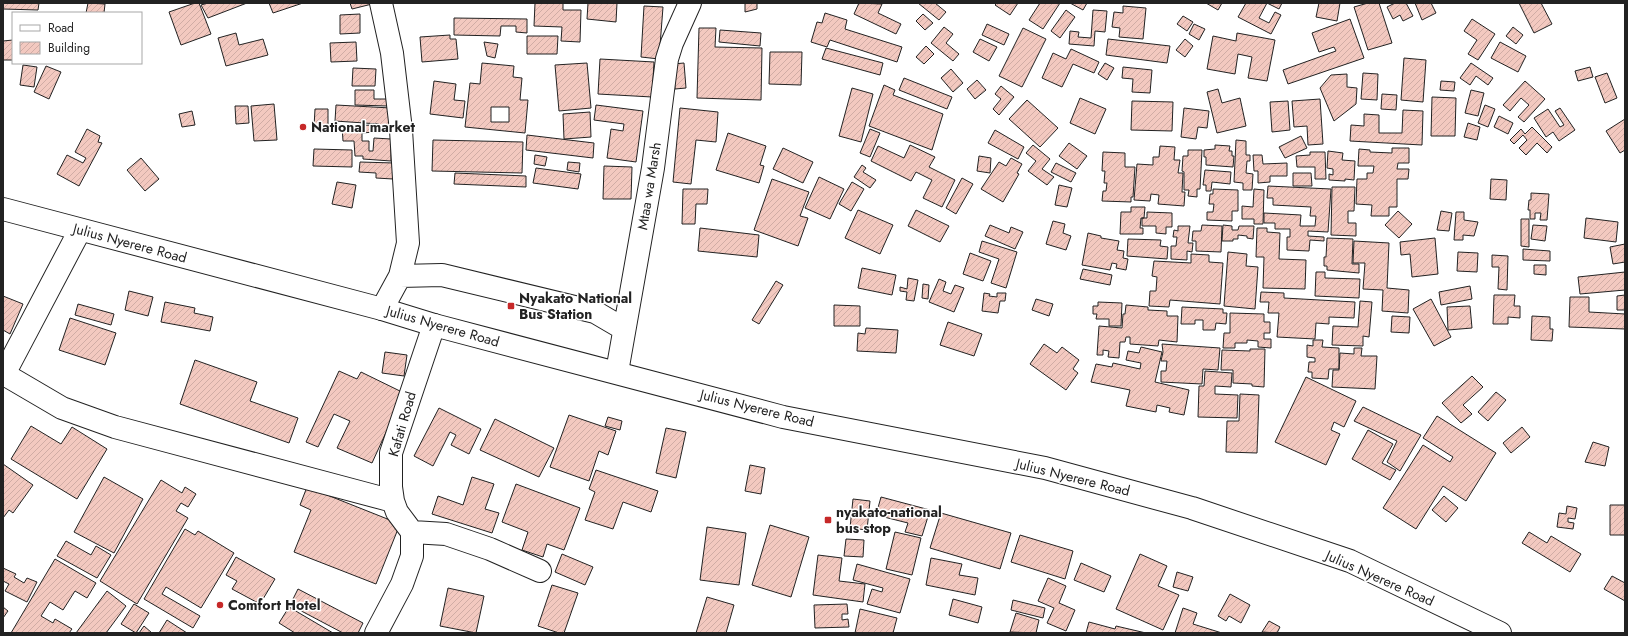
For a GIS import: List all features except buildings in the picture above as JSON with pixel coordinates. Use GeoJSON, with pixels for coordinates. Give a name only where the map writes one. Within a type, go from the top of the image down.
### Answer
{"type":"FeatureCollection","features":[{"type":"Feature","properties":{"kind":"main road"},"geometry":{"type":"LineString","coordinates":[[381,3],[392,53],[401,130],[408,243],[400,276],[382,309]]}},
{"type":"Feature","properties":{"kind":"main road","name":"Mtaa wa Marsh"},"geometry":{"type":"LineString","coordinates":[[617,372],[653,168],[667,59],[672,43],[690,3]]}},
{"type":"Feature","properties":{"kind":"main road","name":"Julius Nyerere Road"},"geometry":{"type":"LineString","coordinates":[[3,209],[783,417],[1046,468],[1192,508],[1350,561],[1500,633]]}},
{"type":"Feature","properties":{"kind":"main road"},"geometry":{"type":"LineString","coordinates":[[80,230],[4,375],[62,408],[114,427],[393,501]]}},
{"type":"Feature","properties":{"kind":"main road"},"geometry":{"type":"LineString","coordinates":[[400,276],[442,275],[596,312],[624,329]]}},
{"type":"Feature","properties":{"kind":"main road","name":"Kafati Road"},"geometry":{"type":"LineString","coordinates":[[412,532],[397,512],[393,501],[391,487],[391,453],[434,325]]}},
{"type":"Feature","properties":{"kind":"main road"},"geometry":{"type":"LineString","coordinates":[[376,633],[402,584],[412,556],[412,532],[446,534],[490,549],[540,571]]}},
{"type":"Feature","properties":{"kind":"place","name":"National market"},"geometry":{"type":"Point","coordinates":[303,127]}},
{"type":"Feature","properties":{"kind":"place","name":"Nyakato National Bus Station"},"geometry":{"type":"Point","coordinates":[511,306]}},
{"type":"Feature","properties":{"kind":"place","name":"nyakato-national bus stop"},"geometry":{"type":"Point","coordinates":[828,520]}},
{"type":"Feature","properties":{"kind":"place","name":"Comfort Hotel"},"geometry":{"type":"Point","coordinates":[220,605]}}]}
